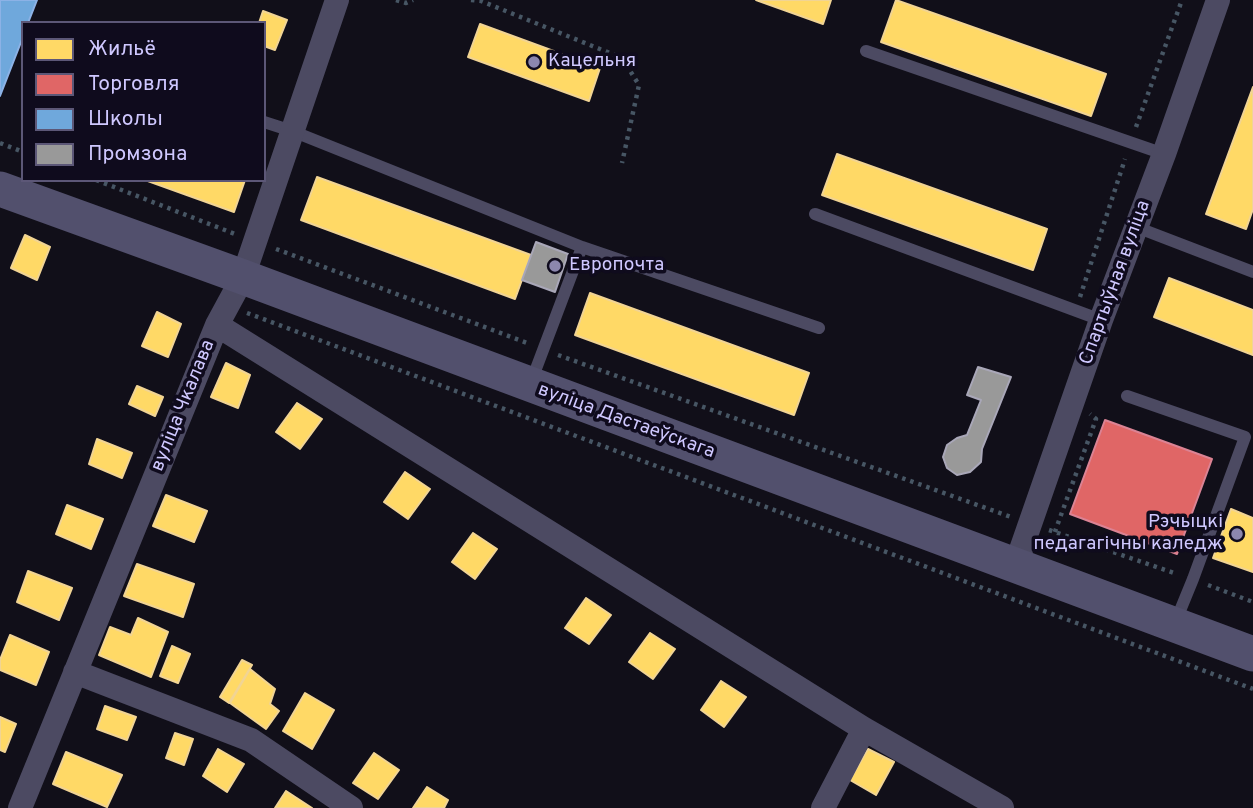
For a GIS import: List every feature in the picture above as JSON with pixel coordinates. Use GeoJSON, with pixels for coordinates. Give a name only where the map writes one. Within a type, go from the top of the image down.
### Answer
{"type":"FeatureCollection","features":[{"type":"Feature","properties":{"kind":"street","name":"вуліца Чкалава"},"geometry":{"type":"LineString","coordinates":[[20,808],[255,241],[337,0]]}},
{"type":"Feature","properties":{"kind":"street","name":"Спартыўная вуліца"},"geometry":{"type":"LineString","coordinates":[[1015,567],[1019,515],[1101,320],[1164,154],[1218,0]]}},
{"type":"Feature","properties":{"kind":"street","name":"вуліца Дастаеўскага"},"geometry":{"type":"LineString","coordinates":[[0,189],[229,303],[864,729],[1002,808]]}},
{"type":"Feature","properties":{"kind":"street","name":"вуліца Дастаеўскага"},"geometry":{"type":"LineString","coordinates":[[229,303],[530,386],[1253,654]]}},
{"type":"Feature","properties":{"kind":"street"},"geometry":{"type":"LineString","coordinates":[[75,673],[251,740],[351,808]]}},
{"type":"Feature","properties":{"kind":"street"},"geometry":{"type":"LineString","coordinates":[[823,808],[864,729]]}},
{"type":"Feature","properties":{"kind":"lane"},"geometry":{"type":"LineString","coordinates":[[866,51],[1164,154]]}},
{"type":"Feature","properties":{"kind":"lane"},"geometry":{"type":"LineString","coordinates":[[266,123],[582,247],[819,328]]}},
{"type":"Feature","properties":{"kind":"lane"},"geometry":{"type":"LineString","coordinates":[[815,214],[1101,320]]}},
{"type":"Feature","properties":{"kind":"lane"},"geometry":{"type":"LineString","coordinates":[[1136,227],[1253,272]]}},
{"type":"Feature","properties":{"kind":"lane"},"geometry":{"type":"LineString","coordinates":[[530,386],[582,247]]}},
{"type":"Feature","properties":{"kind":"lane"},"geometry":{"type":"LineString","coordinates":[[1127,396],[1245,437],[1174,624]]}},
{"type":"Feature","properties":{"kind":"path"},"geometry":{"type":"LineString","coordinates":[[396,0],[406,3],[413,0]]}},
{"type":"Feature","properties":{"kind":"path"},"geometry":{"type":"LineString","coordinates":[[471,0],[481,1],[622,58],[639,85],[622,163]]}},
{"type":"Feature","properties":{"kind":"path"},"geometry":{"type":"LineString","coordinates":[[1076,311],[1130,142],[1182,0]]}},
{"type":"Feature","properties":{"kind":"path"},"geometry":{"type":"LineString","coordinates":[[0,143],[21,151]]}},
{"type":"Feature","properties":{"kind":"path"},"geometry":{"type":"LineString","coordinates":[[101,182],[544,349],[1019,515],[1253,602]]}},
{"type":"Feature","properties":{"kind":"path"},"geometry":{"type":"LineString","coordinates":[[229,303],[1253,689]]}},
{"type":"Feature","properties":{"kind":"building: Жильё"},"geometry":{"type":"Polygon","coordinates":[[[756,0],[831,0],[823,24],[756,0]]]}},
{"type":"Feature","properties":{"kind":"building: Жильё"},"geometry":{"type":"Polygon","coordinates":[[[896,0],[1106,74],[1091,116],[881,42],[896,0]]]}},
{"type":"Feature","properties":{"kind":"building: Жильё"},"geometry":{"type":"Polygon","coordinates":[[[263,11],[287,20],[275,50],[266,47],[266,21],[260,21],[263,11]]]}},
{"type":"Feature","properties":{"kind":"building: Жильё","name":"Кацельня"},"geometry":{"type":"Polygon","coordinates":[[[480,24],[600,68],[589,101],[468,57],[480,24]]]}},
{"type":"Feature","properties":{"kind":"building: Жильё"},"geometry":{"type":"Polygon","coordinates":[[[1253,87],[1253,209],[1246,229],[1206,214],[1253,87]]]}},
{"type":"Feature","properties":{"kind":"building: Жильё"},"geometry":{"type":"Polygon","coordinates":[[[837,154],[1047,229],[1033,270],[822,195],[837,154]]]}},
{"type":"Feature","properties":{"kind":"building: Жильё"},"geometry":{"type":"Polygon","coordinates":[[[317,177],[531,255],[515,299],[301,220],[317,177]]]}},
{"type":"Feature","properties":{"kind":"building: Жильё"},"geometry":{"type":"Polygon","coordinates":[[[151,182],[244,182],[234,212],[151,182]]]}},
{"type":"Feature","properties":{"kind":"building: Жильё"},"geometry":{"type":"Polygon","coordinates":[[[25,235],[50,247],[37,280],[11,268],[25,235]]]}},
{"type":"Feature","properties":{"kind":"building: Жильё"},"geometry":{"type":"Polygon","coordinates":[[[1169,278],[1253,310],[1253,355],[1154,317],[1169,278]]]}},
{"type":"Feature","properties":{"kind":"building: Жильё"},"geometry":{"type":"Polygon","coordinates":[[[590,293],[809,373],[794,415],[575,335],[590,293]]]}},
{"type":"Feature","properties":{"kind":"building: Жильё"},"geometry":{"type":"Polygon","coordinates":[[[157,312],[181,324],[168,357],[142,346],[157,312]]]}},
{"type":"Feature","properties":{"kind":"building: Жильё"},"geometry":{"type":"Polygon","coordinates":[[[226,363],[250,375],[238,408],[211,397],[226,363]]]}},
{"type":"Feature","properties":{"kind":"building: Жильё"},"geometry":{"type":"Polygon","coordinates":[[[137,386],[163,397],[155,416],[129,404],[137,386]]]}},
{"type":"Feature","properties":{"kind":"building: Жильё"},"geometry":{"type":"Polygon","coordinates":[[[297,403],[322,419],[300,449],[276,432],[297,403]]]}},
{"type":"Feature","properties":{"kind":"building: Жильё"},"geometry":{"type":"Polygon","coordinates":[[[97,439],[132,453],[122,478],[89,464],[97,439]]]}},
{"type":"Feature","properties":{"kind":"building: Жильё"},"geometry":{"type":"Polygon","coordinates":[[[405,472],[430,489],[408,519],[384,502],[405,472]]]}},
{"type":"Feature","properties":{"kind":"building: Жильё"},"geometry":{"type":"Polygon","coordinates":[[[166,495],[207,511],[194,542],[153,526],[166,495]]]}},
{"type":"Feature","properties":{"kind":"building: Жильё"},"geometry":{"type":"Polygon","coordinates":[[[67,505],[103,519],[91,549],[56,534],[67,505]]]}},
{"type":"Feature","properties":{"kind":"building: Жильё"},"geometry":{"type":"Polygon","coordinates":[[[1231,509],[1253,518],[1253,572],[1213,558],[1231,509]]]}},
{"type":"Feature","properties":{"kind":"building: Жильё"},"geometry":{"type":"Polygon","coordinates":[[[473,533],[497,549],[475,579],[452,562],[473,533]]]}},
{"type":"Feature","properties":{"kind":"building: Жильё"},"geometry":{"type":"Polygon","coordinates":[[[137,564],[194,584],[183,617],[124,596],[137,564]]]}},
{"type":"Feature","properties":{"kind":"building: Жильё"},"geometry":{"type":"Polygon","coordinates":[[[28,571],[72,588],[59,620],[17,602],[28,571]]]}},
{"type":"Feature","properties":{"kind":"building: Жильё"},"geometry":{"type":"Polygon","coordinates":[[[586,598],[611,615],[589,644],[565,628],[586,598]]]}},
{"type":"Feature","properties":{"kind":"building: Жильё"},"geometry":{"type":"Polygon","coordinates":[[[138,618],[168,632],[151,677],[99,655],[110,627],[131,635],[138,618]]]}},
{"type":"Feature","properties":{"kind":"building: Жильё"},"geometry":{"type":"Polygon","coordinates":[[[650,633],[675,649],[653,679],[629,662],[650,633]]]}},
{"type":"Feature","properties":{"kind":"building: Жильё"},"geometry":{"type":"Polygon","coordinates":[[[10,635],[49,652],[36,685],[0,670],[0,660],[10,635]]]}},
{"type":"Feature","properties":{"kind":"building: Жильё"},"geometry":{"type":"Polygon","coordinates":[[[172,646],[190,654],[178,683],[160,676],[172,646]]]}},
{"type":"Feature","properties":{"kind":"building: Жильё"},"geometry":{"type":"Polygon","coordinates":[[[242,660],[252,665],[229,703],[220,697],[242,660]]]}},
{"type":"Feature","properties":{"kind":"building: Жильё"},"geometry":{"type":"Polygon","coordinates":[[[250,669],[275,689],[270,704],[279,711],[266,729],[230,703],[250,669]]]}},
{"type":"Feature","properties":{"kind":"building: Жильё"},"geometry":{"type":"Polygon","coordinates":[[[721,681],[746,697],[724,727],[701,710],[721,681]]]}},
{"type":"Feature","properties":{"kind":"building: Жильё"},"geometry":{"type":"Polygon","coordinates":[[[305,693],[334,710],[312,749],[283,731],[305,693]]]}},
{"type":"Feature","properties":{"kind":"building: Жильё"},"geometry":{"type":"Polygon","coordinates":[[[105,706],[136,717],[127,740],[97,729],[105,706]]]}},
{"type":"Feature","properties":{"kind":"building: Жильё"},"geometry":{"type":"Polygon","coordinates":[[[0,717],[16,724],[5,752],[0,750],[0,717]]]}},
{"type":"Feature","properties":{"kind":"building: Жильё"},"geometry":{"type":"Polygon","coordinates":[[[175,733],[193,739],[184,765],[166,758],[175,733]]]}},
{"type":"Feature","properties":{"kind":"building: Жильё"},"geometry":{"type":"Polygon","coordinates":[[[218,749],[244,764],[227,792],[203,776],[218,749]]]}},
{"type":"Feature","properties":{"kind":"building: Жильё"},"geometry":{"type":"Polygon","coordinates":[[[868,749],[894,762],[876,795],[850,780],[868,749]]]}},
{"type":"Feature","properties":{"kind":"building: Жильё"},"geometry":{"type":"Polygon","coordinates":[[[66,752],[122,775],[107,807],[53,784],[66,752]]]}},
{"type":"Feature","properties":{"kind":"building: Жильё"},"geometry":{"type":"Polygon","coordinates":[[[374,753],[399,770],[378,799],[353,783],[374,753]]]}},
{"type":"Feature","properties":{"kind":"building: Жильё"},"geometry":{"type":"Polygon","coordinates":[[[427,787],[448,800],[444,808],[413,808],[427,787]]]}},
{"type":"Feature","properties":{"kind":"building: Жильё"},"geometry":{"type":"Polygon","coordinates":[[[286,791],[312,808],[275,808],[286,791]]]}},
{"type":"Feature","properties":{"kind":"building: Торговля"},"geometry":{"type":"Polygon","coordinates":[[[1105,420],[1212,459],[1177,554],[1070,514],[1105,420]]]}},
{"type":"Feature","properties":{"kind":"building: Школы"},"geometry":{"type":"Polygon","coordinates":[[[0,0],[37,0],[29,21],[21,21],[21,42],[0,96],[0,0]]]}},
{"type":"Feature","properties":{"kind":"building: Промзона"},"geometry":{"type":"Polygon","coordinates":[[[536,242],[568,254],[555,292],[522,280],[536,242]]]}},
{"type":"Feature","properties":{"kind":"building: Промзона"},"geometry":{"type":"Polygon","coordinates":[[[978,367],[1011,377],[982,449],[981,462],[970,472],[957,475],[947,468],[943,457],[947,445],[967,435],[981,400],[967,395],[978,367]]]}},
{"type":"Feature","properties":{"kind":"place","name":"Кацельня"},"geometry":{"type":"Point","coordinates":[534,62]}},
{"type":"Feature","properties":{"kind":"place","name":"Европочта"},"geometry":{"type":"Point","coordinates":[555,266]}},
{"type":"Feature","properties":{"kind":"place","name":"Рэчыцкі педагагічны каледж"},"geometry":{"type":"Point","coordinates":[1237,534]}}]}
